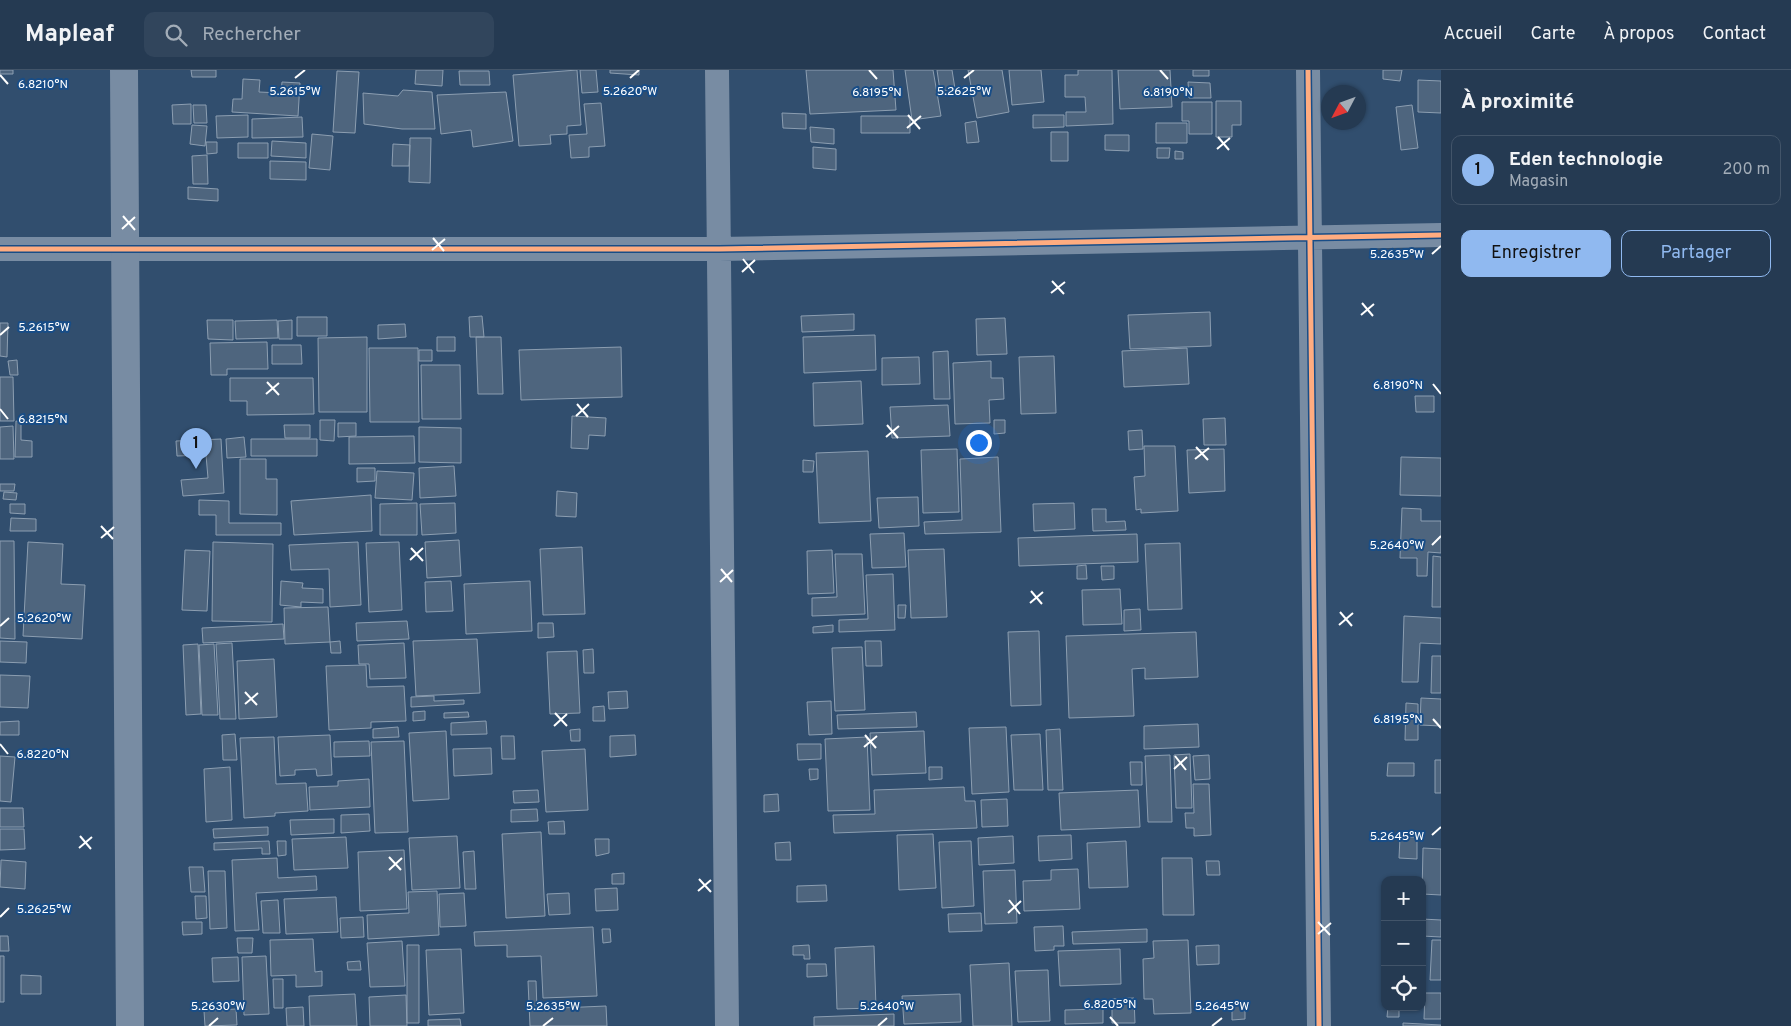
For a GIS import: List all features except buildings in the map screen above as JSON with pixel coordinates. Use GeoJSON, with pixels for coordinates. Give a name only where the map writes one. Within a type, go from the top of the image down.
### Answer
{"type":"FeatureCollection","features":[{"type":"Feature","properties":{"kind":"street"},"geometry":{"type":"LineString","coordinates":[[124,70],[130,1026]]}},
{"type":"Feature","properties":{"kind":"street"},"geometry":{"type":"LineString","coordinates":[[717,70],[727,1026]]}},
{"type":"Feature","properties":{"kind":"street"},"geometry":{"type":"LineString","coordinates":[[1308,70],[1319,1026]]}},
{"type":"Feature","properties":{"kind":"street"},"geometry":{"type":"LineString","coordinates":[[0,249],[719,249],[1310,236],[1441,235]]}},
{"type":"Feature","properties":{"kind":"cycle path"},"geometry":{"type":"LineString","coordinates":[[1308,70],[1319,1026]]}},
{"type":"Feature","properties":{"kind":"cycle path"},"geometry":{"type":"LineString","coordinates":[[0,249],[719,249],[1441,235]]}},
{"type":"Feature","properties":{"kind":"place","name":"Eden technologie"},"geometry":{"type":"Point","coordinates":[196,469]}}]}
